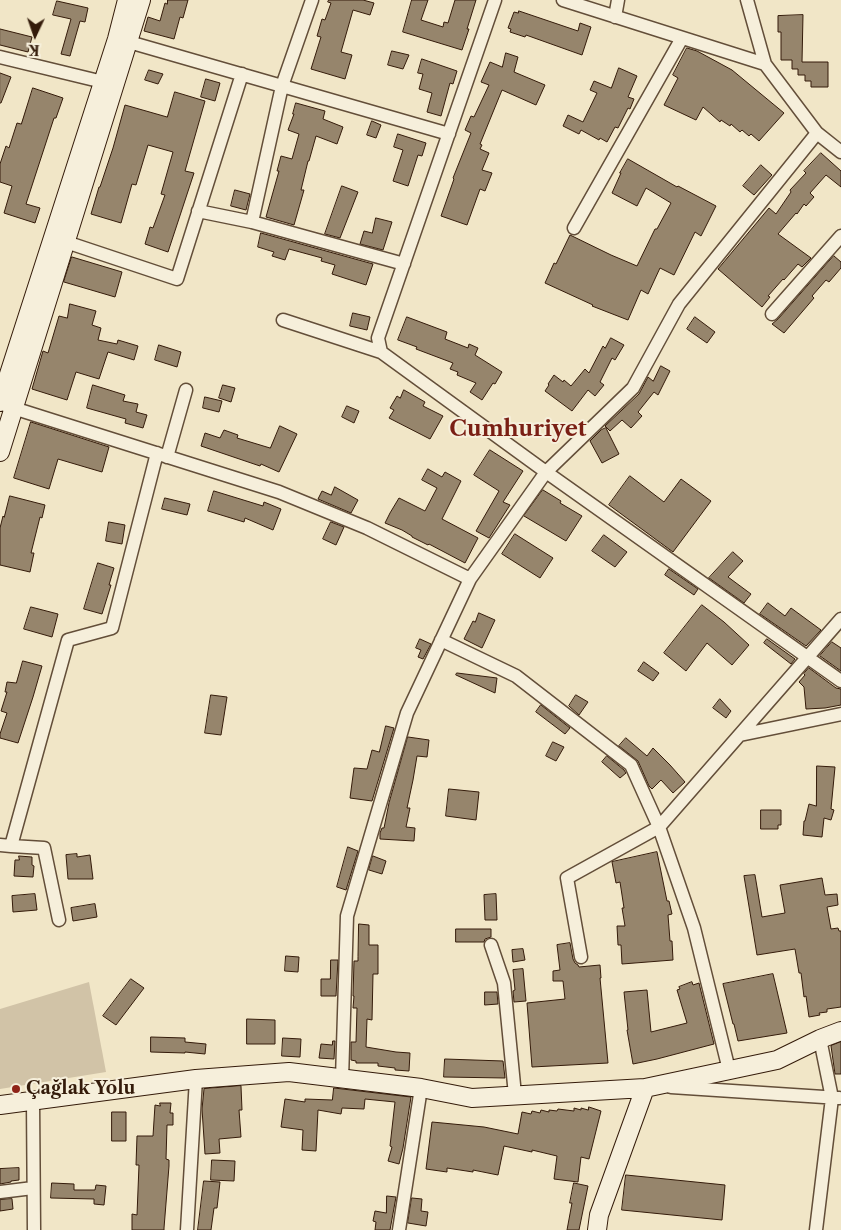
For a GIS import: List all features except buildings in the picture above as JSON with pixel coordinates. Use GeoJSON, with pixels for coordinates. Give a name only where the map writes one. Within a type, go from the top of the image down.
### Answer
{"type":"FeatureCollection","features":[{"type":"Feature","properties":{"kind":"street"},"geometry":{"type":"LineString","coordinates":[[0,452],[5,405],[122,40],[128,0]]}},
{"type":"Feature","properties":{"kind":"street"},"geometry":{"type":"LineString","coordinates":[[59,240],[102,82],[141,0]]}},
{"type":"Feature","properties":{"kind":"street"},"geometry":{"type":"LineString","coordinates":[[252,222],[282,86],[312,0]]}},
{"type":"Feature","properties":{"kind":"street"},"geometry":{"type":"LineString","coordinates":[[381,352],[378,338],[495,0]]}},
{"type":"Feature","properties":{"kind":"street"},"geometry":{"type":"LineString","coordinates":[[563,0],[764,64]]}},
{"type":"Feature","properties":{"kind":"street"},"geometry":{"type":"LineString","coordinates":[[615,17],[618,0]]}},
{"type":"Feature","properties":{"kind":"street"},"geometry":{"type":"LineString","coordinates":[[747,0],[764,64],[817,134],[841,152]]}},
{"type":"Feature","properties":{"kind":"street"},"geometry":{"type":"LineString","coordinates":[[574,228],[682,38]]}},
{"type":"Feature","properties":{"kind":"street"},"geometry":{"type":"LineString","coordinates":[[122,40],[449,134]]}},
{"type":"Feature","properties":{"kind":"street"},"geometry":{"type":"LineString","coordinates":[[0,57],[102,82]]}},
{"type":"Feature","properties":{"kind":"street"},"geometry":{"type":"LineString","coordinates":[[59,240],[177,278],[242,74]]}},
{"type":"Feature","properties":{"kind":"street"},"geometry":{"type":"LineString","coordinates":[[342,1079],[347,916],[407,713],[470,579],[546,472],[633,388],[679,304],[817,134]]}},
{"type":"Feature","properties":{"kind":"street"},"geometry":{"type":"LineString","coordinates":[[198,211],[252,222],[404,264]]}},
{"type":"Feature","properties":{"kind":"street"},"geometry":{"type":"LineString","coordinates":[[772,314],[841,236]]}},
{"type":"Feature","properties":{"kind":"street"},"geometry":{"type":"LineString","coordinates":[[283,320],[381,352],[546,472],[841,681]]}},
{"type":"Feature","properties":{"kind":"street"},"geometry":{"type":"LineString","coordinates":[[59,920],[44,848],[6,846],[68,640],[112,628],[162,455],[186,390]]}},
{"type":"Feature","properties":{"kind":"street"},"geometry":{"type":"LineString","coordinates":[[5,405],[279,492],[367,528],[470,579]]}},
{"type":"Feature","properties":{"kind":"street"},"geometry":{"type":"LineString","coordinates":[[581,958],[567,878],[659,827],[841,620]]}},
{"type":"Feature","properties":{"kind":"street"},"geometry":{"type":"LineString","coordinates":[[807,658],[820,652],[841,632]]}},
{"type":"Feature","properties":{"kind":"street"},"geometry":{"type":"LineString","coordinates":[[441,640],[516,676],[631,765],[659,827],[694,928],[729,1070]]}},
{"type":"Feature","properties":{"kind":"street"},"geometry":{"type":"LineString","coordinates":[[740,735],[841,714]]}},
{"type":"Feature","properties":{"kind":"street"},"geometry":{"type":"LineString","coordinates":[[491,945],[504,983],[515,1095]]}},
{"type":"Feature","properties":{"kind":"street"},"geometry":{"type":"LineString","coordinates":[[650,1086],[777,1060],[841,1031]]}},
{"type":"Feature","properties":{"kind":"street"},"geometry":{"type":"LineString","coordinates":[[816,1230],[837,1098],[820,1040]]}},
{"type":"Feature","properties":{"kind":"street"},"geometry":{"type":"LineString","coordinates":[[0,1105],[196,1079],[290,1072],[421,1088],[472,1098],[650,1086],[837,1098]]}},
{"type":"Feature","properties":{"kind":"street"},"geometry":{"type":"LineString","coordinates":[[187,1230],[196,1079]]}},
{"type":"Feature","properties":{"kind":"street"},"geometry":{"type":"LineString","coordinates":[[597,1230],[599,1215],[650,1086]]}},
{"type":"Feature","properties":{"kind":"street"},"geometry":{"type":"LineString","coordinates":[[399,1230],[421,1088]]}},
{"type":"Feature","properties":{"kind":"street"},"geometry":{"type":"LineString","coordinates":[[33,1101],[34,1230]]}},
{"type":"Feature","properties":{"kind":"street"},"geometry":{"type":"LineString","coordinates":[[0,1192],[33,1188]]}},
{"type":"Feature","properties":{"kind":"shaded area"},"geometry":{"type":"Polygon","coordinates":[[[89,982],[106,1072],[0,1089],[0,1009],[89,982]]]}},
{"type":"Feature","properties":{"kind":"place","name":"Çağlak Yolu"},"geometry":{"type":"Point","coordinates":[16,1089]}},
{"type":"Feature","properties":{"kind":"district","name":"Cumhuriyet"},"geometry":{"type":"Point","coordinates":[518,430]}}]}
